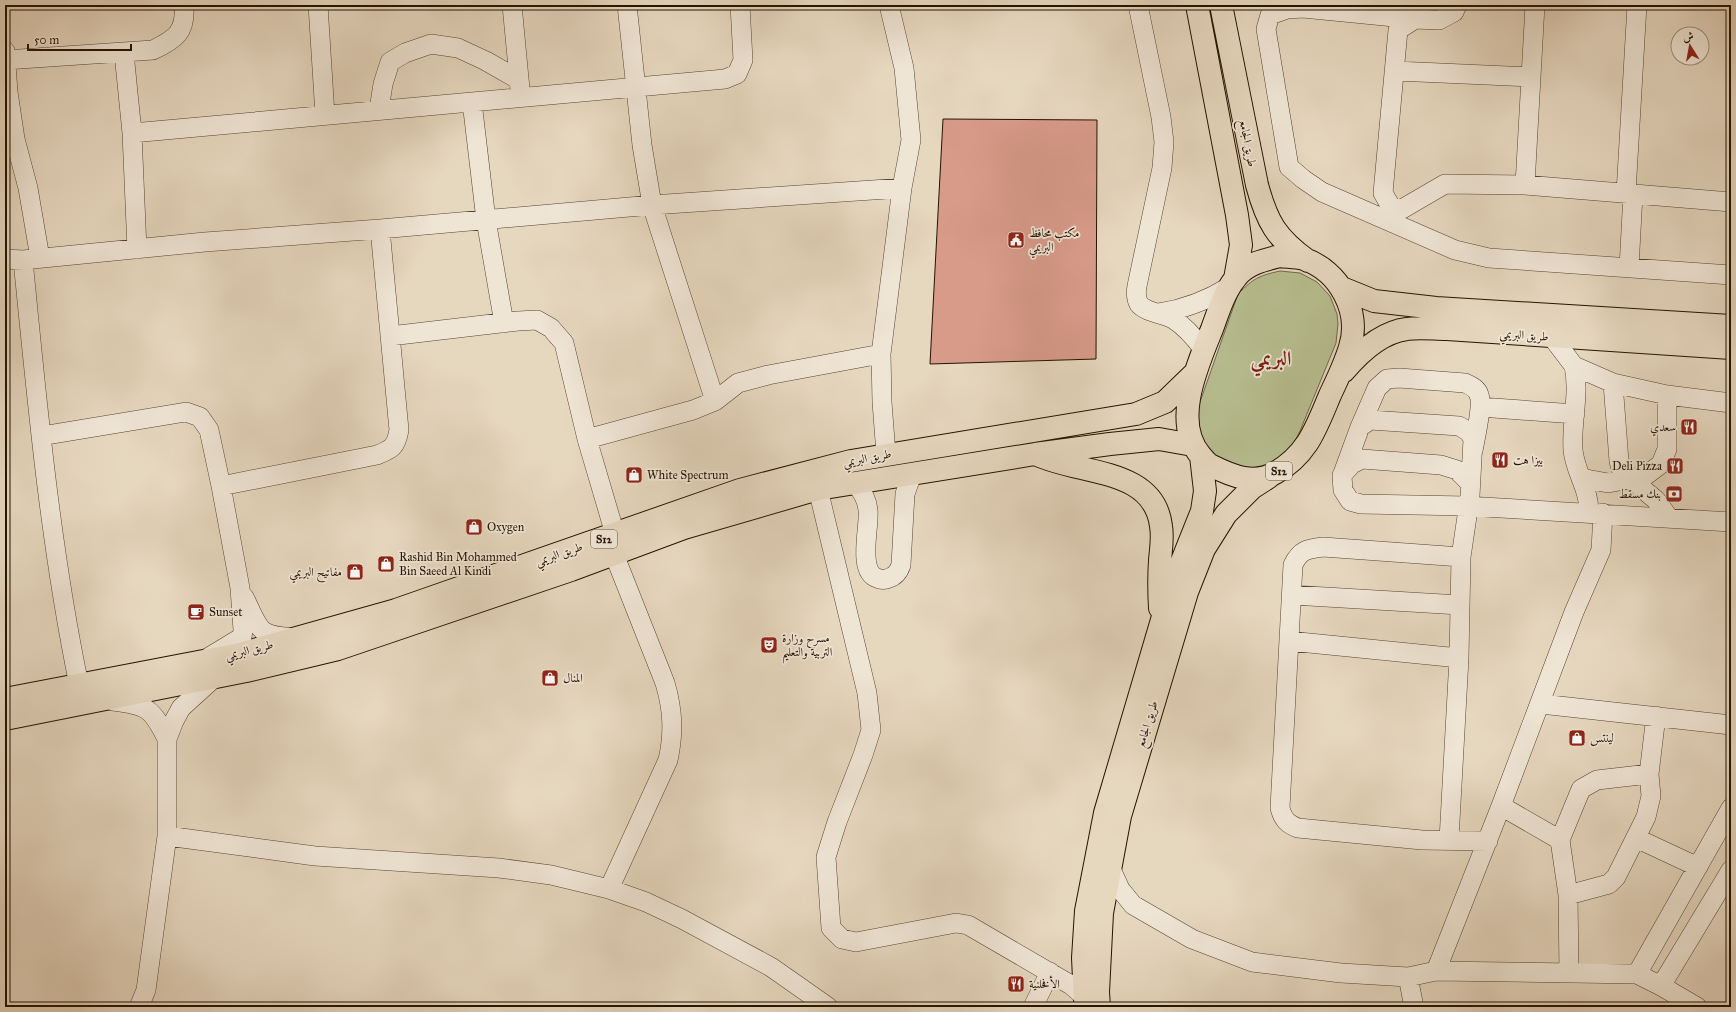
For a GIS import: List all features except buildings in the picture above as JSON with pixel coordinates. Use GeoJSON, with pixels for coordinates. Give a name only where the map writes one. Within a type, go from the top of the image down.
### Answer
{"type":"FeatureCollection","features":[{"type":"Feature","properties":{"kind":"main road","name":"طريق الجامع"},"geometry":{"type":"LineString","coordinates":[[1197,5],[1237,215],[1241,245],[1232,283]]}},
{"type":"Feature","properties":{"kind":"main road","name":"طريق الجامع"},"geometry":{"type":"LineString","coordinates":[[1221,5],[1257,185],[1264,210],[1274,230],[1291,249],[1310,262]]}},
{"type":"Feature","properties":{"kind":"main road","name":"S12"},"geometry":{"type":"LineString","coordinates":[[1280,256],[1304,259],[1310,262],[1326,270],[1342,288],[1351,310],[1353,324],[1350,346],[1313,434],[1301,454],[1274,474],[1250,480],[1229,474],[1209,465],[1197,450],[1188,425],[1188,398],[1195,373],[1232,283],[1239,274],[1256,262],[1280,256]]}},
{"type":"Feature","properties":{"kind":"main road","name":"طريق البريمي"},"geometry":{"type":"LineString","coordinates":[[1342,288],[1374,301],[1429,307],[1731,326]]}},
{"type":"Feature","properties":{"kind":"main road","name":"طريق البريمي"},"geometry":{"type":"LineString","coordinates":[[1336,382],[1356,356],[1391,333],[1407,329],[1447,329],[1731,348]]}},
{"type":"Feature","properties":{"kind":"main road","name":"طريق البريمي"},"geometry":{"type":"LineString","coordinates":[[5,719],[215,677],[338,649],[460,609],[740,490],[851,461],[886,454],[1136,414],[1164,402],[1195,373]]}},
{"type":"Feature","properties":{"kind":"main road","name":"طريق البريمي"},"geometry":{"type":"LineString","coordinates":[[5,699],[240,654],[396,610],[614,544],[710,520],[818,489],[1035,454],[1159,439],[1197,450]]}},
{"type":"Feature","properties":{"kind":"main road","name":"طريق الجامع"},"geometry":{"type":"LineString","coordinates":[[1090,1004],[1083,958],[1086,911],[1105,812],[1172,586],[1202,511],[1205,491],[1197,450]]}},
{"type":"Feature","properties":{"kind":"main road"},"geometry":{"type":"LineString","coordinates":[[1035,454],[1061,464],[1125,480],[1139,487],[1155,504],[1160,515],[1162,527],[1158,582],[1162,621]]}},
{"type":"Feature","properties":{"kind":"main road","name":"طريق الجامع"},"geometry":{"type":"LineString","coordinates":[[1090,1004],[1098,992],[1101,924],[1120,816],[1187,592],[1204,549],[1226,514],[1240,498],[1252,488],[1274,474]]}},
{"type":"Feature","properties":{"kind":"street"},"geometry":{"type":"LineString","coordinates":[[5,60],[153,50],[170,42],[180,33],[185,19],[184,5]]}},
{"type":"Feature","properties":{"kind":"street"},"geometry":{"type":"LineString","coordinates":[[318,5],[325,115]]}},
{"type":"Feature","properties":{"kind":"street"},"geometry":{"type":"LineString","coordinates":[[512,5],[520,89]]}},
{"type":"Feature","properties":{"kind":"street"},"geometry":{"type":"LineString","coordinates":[[627,5],[635,87],[652,205],[715,401]]}},
{"type":"Feature","properties":{"kind":"street"},"geometry":{"type":"LineString","coordinates":[[132,133],[472,102],[520,89],[635,87],[725,79],[737,74],[743,60],[740,5]]}},
{"type":"Feature","properties":{"kind":"street"},"geometry":{"type":"LineString","coordinates":[[886,454],[882,402],[881,354],[902,188],[910,140],[904,68],[889,5]]}},
{"type":"Feature","properties":{"kind":"street"},"geometry":{"type":"LineString","coordinates":[[1138,5],[1161,117],[1164,142],[1162,168],[1136,294],[1140,304],[1147,310],[1173,319],[1185,327],[1204,350]]}},
{"type":"Feature","properties":{"kind":"street"},"geometry":{"type":"LineString","coordinates":[[1457,5],[1454,12],[1439,20],[1303,8],[1287,9],[1270,15],[1266,28],[1290,167],[1322,192],[1388,213],[1455,250],[1489,258],[1731,275]]}},
{"type":"Feature","properties":{"kind":"street"},"geometry":{"type":"LineString","coordinates":[[1525,185],[1535,5]]}},
{"type":"Feature","properties":{"kind":"street"},"geometry":{"type":"LineString","coordinates":[[1629,268],[1629,194],[1638,5]]}},
{"type":"Feature","properties":{"kind":"street"},"geometry":{"type":"LineString","coordinates":[[1388,213],[1383,194],[1398,30],[1415,18]]}},
{"type":"Feature","properties":{"kind":"street"},"geometry":{"type":"LineString","coordinates":[[379,110],[383,84],[390,62],[405,53],[431,44],[458,48],[486,61],[520,89]]}},
{"type":"Feature","properties":{"kind":"street"},"geometry":{"type":"LineString","coordinates":[[5,51],[8,92],[15,139],[28,188],[23,259],[41,436],[69,635],[79,685]]}},
{"type":"Feature","properties":{"kind":"street"},"geometry":{"type":"LineString","coordinates":[[124,53],[132,133],[137,248]]}},
{"type":"Feature","properties":{"kind":"street"},"geometry":{"type":"LineString","coordinates":[[1395,71],[1531,77]]}},
{"type":"Feature","properties":{"kind":"street"},"geometry":{"type":"LineString","coordinates":[[472,102],[486,220],[504,323]]}},
{"type":"Feature","properties":{"kind":"street"},"geometry":{"type":"LineString","coordinates":[[1388,213],[1402,209],[1446,184],[1525,185],[1731,202]]}},
{"type":"Feature","properties":{"kind":"street"},"geometry":{"type":"LineString","coordinates":[[23,259],[206,242],[380,230],[652,205],[902,188]]}},
{"type":"Feature","properties":{"kind":"street"},"geometry":{"type":"LineString","coordinates":[[221,486],[377,455],[388,451],[397,443],[399,430],[380,230]]}},
{"type":"Feature","properties":{"kind":"street"},"geometry":{"type":"LineString","coordinates":[[1159,313],[1178,310],[1196,304],[1213,297],[1232,283]]}},
{"type":"Feature","properties":{"kind":"street"},"geometry":{"type":"LineString","coordinates":[[390,336],[537,320],[551,328],[564,343],[614,544],[665,683],[673,721],[672,741],[668,760],[609,889]]}},
{"type":"Feature","properties":{"kind":"street"},"geometry":{"type":"LineString","coordinates":[[1436,971],[1502,806],[1574,612],[1601,550],[1596,513],[1581,478],[1573,449],[1576,379],[1574,366],[1552,336]]}},
{"type":"Feature","properties":{"kind":"street"},"geometry":{"type":"LineString","coordinates":[[587,439],[693,410],[715,401],[738,383],[768,375],[881,354]]}},
{"type":"Feature","properties":{"kind":"street"},"geometry":{"type":"LineString","coordinates":[[1574,366],[1613,383],[1667,395],[1731,403]]}},
{"type":"Feature","properties":{"kind":"street"},"geometry":{"type":"LineString","coordinates":[[1449,840],[1459,658],[1462,557],[1467,506],[1470,483],[1473,451],[1480,407],[1480,395],[1475,388],[1465,383],[1399,378],[1387,379],[1377,388],[1360,427],[1342,476],[1343,490],[1350,501],[1362,504],[1467,506],[1669,518],[1731,518]]}},
{"type":"Feature","properties":{"kind":"street"},"geometry":{"type":"LineString","coordinates":[[1613,383],[1619,461],[1622,472],[1656,500],[1669,518]]}},
{"type":"Feature","properties":{"kind":"street"},"geometry":{"type":"LineString","coordinates":[[1581,478],[1608,483],[1645,476],[1661,464],[1667,449],[1667,395]]}},
{"type":"Feature","properties":{"kind":"street"},"geometry":{"type":"LineString","coordinates":[[1480,407],[1575,414]]}},
{"type":"Feature","properties":{"kind":"street"},"geometry":{"type":"LineString","coordinates":[[41,436],[186,412],[200,417],[209,430],[240,588],[243,630],[242,637],[219,652],[195,663]]}},
{"type":"Feature","properties":{"kind":"street"},"geometry":{"type":"LineString","coordinates":[[1360,427],[1370,420],[1459,426],[1468,432],[1473,439],[1473,451]]}},
{"type":"Feature","properties":{"kind":"street"},"geometry":{"type":"LineString","coordinates":[[1342,476],[1352,464],[1362,459],[1440,465],[1457,470],[1470,483]]}},
{"type":"Feature","properties":{"kind":"street"},"geometry":{"type":"LineString","coordinates":[[855,483],[864,496],[869,511],[867,566],[872,576],[882,580],[896,574],[901,565],[905,494],[912,474]]}},
{"type":"Feature","properties":{"kind":"street"},"geometry":{"type":"LineString","coordinates":[[818,489],[867,693],[871,730],[826,856],[831,928],[842,939],[856,942],[956,923],[968,925],[1071,985],[1090,1004]]}},
{"type":"Feature","properties":{"kind":"street"},"geometry":{"type":"LineString","coordinates":[[1462,557],[1323,546],[1310,549],[1298,555],[1293,565],[1280,808],[1283,818],[1289,825],[1298,828],[1422,840],[1488,841]]}},
{"type":"Feature","properties":{"kind":"street"},"geometry":{"type":"LineString","coordinates":[[240,588],[259,626],[264,632],[273,635],[297,638]]}},
{"type":"Feature","properties":{"kind":"street"},"geometry":{"type":"LineString","coordinates":[[1292,595],[1460,605]]}},
{"type":"Feature","properties":{"kind":"street"},"geometry":{"type":"LineString","coordinates":[[1289,640],[1459,658]]}},
{"type":"Feature","properties":{"kind":"street"},"geometry":{"type":"LineString","coordinates":[[139,1007],[146,990],[167,836],[167,739],[181,708],[215,677]]}},
{"type":"Feature","properties":{"kind":"street"},"geometry":{"type":"LineString","coordinates":[[103,700],[137,704],[146,708],[158,721],[167,739]]}},
{"type":"Feature","properties":{"kind":"street"},"geometry":{"type":"LineString","coordinates":[[1541,704],[1731,725]]}},
{"type":"Feature","properties":{"kind":"street"},"geometry":{"type":"LineString","coordinates":[[1568,895],[1609,884],[1616,877],[1636,838],[1646,817],[1650,796],[1649,774],[1656,716]]}},
{"type":"Feature","properties":{"kind":"street"},"geometry":{"type":"LineString","coordinates":[[1569,973],[1568,895],[1560,840],[1581,789],[1597,780],[1649,774]]}},
{"type":"Feature","properties":{"kind":"street"},"geometry":{"type":"LineString","coordinates":[[1502,806],[1560,840]]}},
{"type":"Feature","properties":{"kind":"street"},"geometry":{"type":"LineString","coordinates":[[1637,974],[1731,808]]}},
{"type":"Feature","properties":{"kind":"street"},"geometry":{"type":"LineString","coordinates":[[167,836],[315,856],[499,868],[551,875],[609,889],[646,902],[682,919],[764,963],[828,1007]]}},
{"type":"Feature","properties":{"kind":"street"},"geometry":{"type":"LineString","coordinates":[[1636,838],[1698,867]]}},
{"type":"Feature","properties":{"kind":"street"},"geometry":{"type":"LineString","coordinates":[[1110,867],[1120,889],[1133,905],[1192,939],[1252,962],[1341,973],[1408,977],[1436,971],[1637,974],[1698,1007]]}},
{"type":"Feature","properties":{"kind":"street"},"geometry":{"type":"LineString","coordinates":[[1661,986],[1731,870]]}},
{"type":"Feature","properties":{"kind":"street"},"geometry":{"type":"LineString","coordinates":[[1101,924],[1108,914],[1117,908],[1133,905]]}},
{"type":"Feature","properties":{"kind":"street"},"geometry":{"type":"LineString","coordinates":[[1050,972],[1070,967],[1083,958]]}},
{"type":"Feature","properties":{"kind":"street"},"geometry":{"type":"LineString","coordinates":[[1033,1007],[1050,972]]}},
{"type":"Feature","properties":{"kind":"street"},"geometry":{"type":"LineString","coordinates":[[1408,977],[1414,1007]]}},
{"type":"Feature","properties":{"kind":"green space"},"geometry":{"type":"Polygon","coordinates":[[[1280,271],[1300,273],[1317,282],[1330,296],[1337,314],[1338,324],[1336,343],[1300,431],[1291,448],[1269,465],[1250,470],[1214,458],[1197,438],[1194,419],[1238,294],[1248,284],[1257,278],[1266,274],[1280,271]]]}},
{"type":"Feature","properties":{"kind":"place","name":"مكتب محافظ البريمي"},"geometry":{"type":"Point","coordinates":[1016,240]}},
{"type":"Feature","properties":{"kind":"place","name":"سعدي"},"geometry":{"type":"Point","coordinates":[1689,427]}},
{"type":"Feature","properties":{"kind":"place","name":"بيزا ه‍ت"},"geometry":{"type":"Point","coordinates":[1500,460]}},
{"type":"Feature","properties":{"kind":"place","name":"Deli Pizza"},"geometry":{"type":"Point","coordinates":[1675,466]}},
{"type":"Feature","properties":{"kind":"place","name":"White Spectrum"},"geometry":{"type":"Point","coordinates":[634,475]}},
{"type":"Feature","properties":{"kind":"place","name":"بنك مسقط"},"geometry":{"type":"Point","coordinates":[1674,494]}},
{"type":"Feature","properties":{"kind":"place","name":"Oxygen"},"geometry":{"type":"Point","coordinates":[474,527]}},
{"type":"Feature","properties":{"kind":"place","name":"Rashid Bin Mohammed Bin Saeed Al Kindi"},"geometry":{"type":"Point","coordinates":[386,564]}},
{"type":"Feature","properties":{"kind":"place","name":"مفاتيح البريمي"},"geometry":{"type":"Point","coordinates":[355,572]}},
{"type":"Feature","properties":{"kind":"place","name":"Sunset"},"geometry":{"type":"Point","coordinates":[196,612]}},
{"type":"Feature","properties":{"kind":"place","name":"مسرح وزارة التربية والتعليم"},"geometry":{"type":"Point","coordinates":[769,645]}},
{"type":"Feature","properties":{"kind":"place","name":"المنال"},"geometry":{"type":"Point","coordinates":[550,678]}},
{"type":"Feature","properties":{"kind":"place","name":"لينتس"},"geometry":{"type":"Point","coordinates":[1577,738]}},
{"type":"Feature","properties":{"kind":"place","name":"الأفخلنية"},"geometry":{"type":"Point","coordinates":[1016,984]}},
{"type":"Feature","properties":{"kind":"district","name":"البريمي"},"geometry":{"type":"Point","coordinates":[1271,358]}}]}
